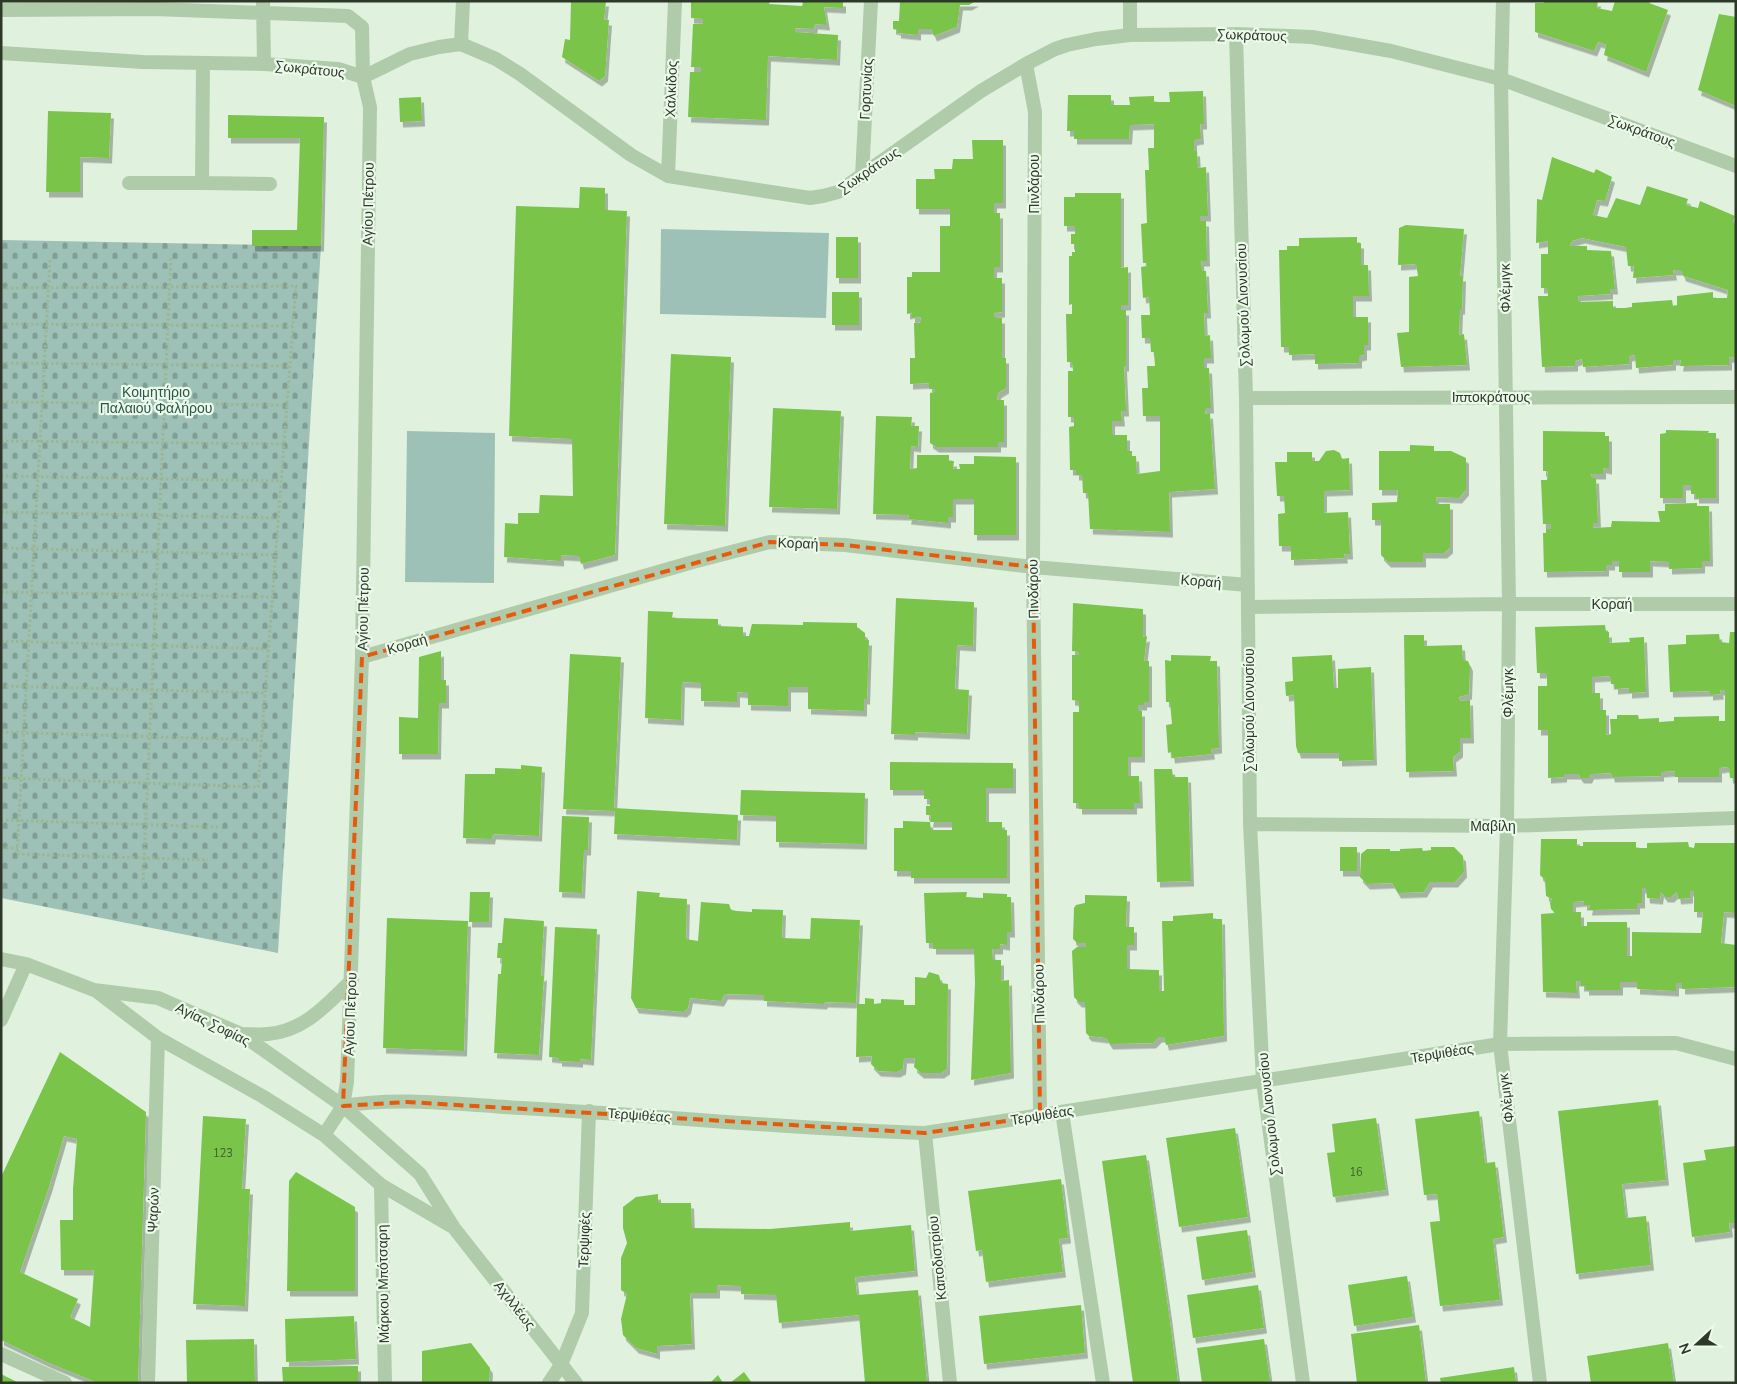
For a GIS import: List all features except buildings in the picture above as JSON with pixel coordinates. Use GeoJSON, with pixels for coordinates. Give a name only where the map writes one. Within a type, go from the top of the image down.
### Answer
{"type":"FeatureCollection","features":[{"type":"Feature","properties":{"kind":"street"},"geometry":{"type":"LineString","coordinates":[[461,44],[463,1]]}},
{"type":"Feature","properties":{"kind":"street","name":"Χαλκίδος"},"geometry":{"type":"LineString","coordinates":[[668,176],[675,1]]}},
{"type":"Feature","properties":{"kind":"street","name":"Γορτυνίας"},"geometry":{"type":"LineString","coordinates":[[862,176],[870,1]]}},
{"type":"Feature","properties":{"kind":"street"},"geometry":{"type":"LineString","coordinates":[[1130,1],[1130,35]]}},
{"type":"Feature","properties":{"kind":"street","name":"Φλέμιγκ"},"geometry":{"type":"LineString","coordinates":[[1503,1],[1502,79],[1509,604],[1507,826],[1500,1044],[1540,1383]]}},
{"type":"Feature","properties":{"kind":"street"},"geometry":{"type":"LineString","coordinates":[[1,10],[154,10],[263,7],[264,64]]}},
{"type":"Feature","properties":{"kind":"street","name":"Αγίου Πέτρου"},"geometry":{"type":"LineString","coordinates":[[263,7],[348,16],[362,27],[363,77],[370,107],[362,657],[352,980],[344,1106],[324,1135]]}},
{"type":"Feature","properties":{"kind":"street","name":"Σωκράτους"},"geometry":{"type":"LineString","coordinates":[[1,53],[143,62],[264,64],[338,69],[363,77],[410,54],[461,44],[496,59],[520,74],[631,155],[668,176],[810,198],[838,192],[981,91],[1055,49],[1096,39],[1130,35],[1236,34],[1312,38],[1391,51],[1502,79],[1736,166]]}},
{"type":"Feature","properties":{"kind":"street","name":"Σολωμού Διονυσίου"},"geometry":{"type":"LineString","coordinates":[[1236,34],[1246,398],[1250,824],[1263,1080],[1304,1383]]}},
{"type":"Feature","properties":{"kind":"street"},"geometry":{"type":"LineString","coordinates":[[202,183],[203,63]]}},
{"type":"Feature","properties":{"kind":"street","name":"Πινδάρου"},"geometry":{"type":"LineString","coordinates":[[1026,64],[1035,112],[1033,567],[1040,1116]]}},
{"type":"Feature","properties":{"kind":"street"},"geometry":{"type":"LineString","coordinates":[[129,183],[270,184]]}},
{"type":"Feature","properties":{"kind":"street","name":"Ιπποκράτους"},"geometry":{"type":"LineString","coordinates":[[1246,398],[1736,397]]}},
{"type":"Feature","properties":{"kind":"street","name":"Κοραή"},"geometry":{"type":"LineString","coordinates":[[362,657],[684,564],[770,542],[845,545],[1033,567],[1248,585]]}},
{"type":"Feature","properties":{"kind":"street","name":"Κοραή"},"geometry":{"type":"LineString","coordinates":[[1248,607],[1736,604]]}},
{"type":"Feature","properties":{"kind":"street","name":"Μαβίλη"},"geometry":{"type":"LineString","coordinates":[[1250,824],[1507,826],[1736,818]]}},
{"type":"Feature","properties":{"kind":"street","name":"Αγίας Σοφίας"},"geometry":{"type":"LineString","coordinates":[[1,958],[26,964],[94,990],[158,998],[241,1034],[344,1106]]}},
{"type":"Feature","properties":{"kind":"street"},"geometry":{"type":"LineString","coordinates":[[1,1020],[26,964]]}},
{"type":"Feature","properties":{"kind":"street"},"geometry":{"type":"LineString","coordinates":[[241,1034],[269,1034],[297,1026],[310,1019],[352,980]]}},
{"type":"Feature","properties":{"kind":"street","name":"Αγίας Σοφίας"},"geometry":{"type":"LineString","coordinates":[[94,990],[158,1038],[262,1096],[324,1135]]}},
{"type":"Feature","properties":{"kind":"street","name":"Ψαρών"},"geometry":{"type":"LineString","coordinates":[[148,1383],[158,1038]]}},
{"type":"Feature","properties":{"kind":"street","name":"Τερψιθέας"},"geometry":{"type":"LineString","coordinates":[[344,1106],[368,1102],[398,1102],[589,1112],[925,1134],[1500,1044],[1676,1043],[1736,1059]]}},
{"type":"Feature","properties":{"kind":"street","name":"Αχιλλέως"},"geometry":{"type":"LineString","coordinates":[[344,1106],[420,1174],[454,1228],[576,1383]]}},
{"type":"Feature","properties":{"kind":"street","name":"Τερψιφές"},"geometry":{"type":"LineString","coordinates":[[548,1383],[561,1364],[582,1313],[589,1112]]}},
{"type":"Feature","properties":{"kind":"street"},"geometry":{"type":"LineString","coordinates":[[1062,1112],[1103,1383]]}},
{"type":"Feature","properties":{"kind":"street","name":"Καποδιστρίου"},"geometry":{"type":"LineString","coordinates":[[925,1134],[950,1383]]}},
{"type":"Feature","properties":{"kind":"street","name":"Αχιλλέως"},"geometry":{"type":"LineString","coordinates":[[324,1135],[382,1185],[454,1228]]}},
{"type":"Feature","properties":{"kind":"street","name":"Μάρκου Μπότσαρη"},"geometry":{"type":"LineString","coordinates":[[382,1185],[385,1383]]}},
{"type":"Feature","properties":{"kind":"street"},"geometry":{"type":"LineString","coordinates":[[1,1354],[65,1383]]}},
{"type":"Feature","properties":{"kind":"path"},"geometry":{"type":"LineString","coordinates":[[143,885],[171,256]]}},
{"type":"Feature","properties":{"kind":"path"},"geometry":{"type":"LineString","coordinates":[[50,260],[17,854],[208,860]]}},
{"type":"Feature","properties":{"kind":"path"},"geometry":{"type":"LineString","coordinates":[[1,288],[296,286],[258,788],[1,778]]}},
{"type":"Feature","properties":{"kind":"path"},"geometry":{"type":"LineString","coordinates":[[1,324],[293,326]]}},
{"type":"Feature","properties":{"kind":"path"},"geometry":{"type":"LineString","coordinates":[[1,363],[290,366]]}},
{"type":"Feature","properties":{"kind":"path"},"geometry":{"type":"LineString","coordinates":[[1,402],[288,405]]}},
{"type":"Feature","properties":{"kind":"path"},"geometry":{"type":"LineString","coordinates":[[1,442],[284,444]]}},
{"type":"Feature","properties":{"kind":"path"},"geometry":{"type":"LineString","coordinates":[[1,476],[281,481]]}},
{"type":"Feature","properties":{"kind":"path"},"geometry":{"type":"LineString","coordinates":[[1,512],[278,518]]}},
{"type":"Feature","properties":{"kind":"path"},"geometry":{"type":"LineString","coordinates":[[1,548],[276,556]]}},
{"type":"Feature","properties":{"kind":"path"},"geometry":{"type":"LineString","coordinates":[[1,592],[272,597]]}},
{"type":"Feature","properties":{"kind":"path"},"geometry":{"type":"LineString","coordinates":[[1,641],[268,649]]}},
{"type":"Feature","properties":{"kind":"path"},"geometry":{"type":"LineString","coordinates":[[1,686],[265,692]]}},
{"type":"Feature","properties":{"kind":"path"},"geometry":{"type":"LineString","coordinates":[[1,732],[261,740]]}},
{"type":"Feature","properties":{"kind":"path"},"geometry":{"type":"LineString","coordinates":[[1,820],[218,827]]}},
{"type":"Feature","properties":{"kind":"path"},"geometry":{"type":"LineString","coordinates":[[1,848],[18,848]]}},
{"type":"Feature","properties":{"kind":"highlighted area"},"geometry":{"type":"Polygon","coordinates":[[[770,542],[845,545],[1033,567],[1040,1116],[925,1133],[407,1102],[343,1106],[362,657],[770,542]]]}},
{"type":"Feature","properties":{"kind":"green space"},"geometry":{"type":"Polygon","coordinates":[[[661,229],[829,233],[826,318],[660,314],[661,229]]]}},
{"type":"Feature","properties":{"kind":"green space","name":"Κοιμητήριο Παλαιού Φαλήρου"},"geometry":{"type":"Polygon","coordinates":[[[1,240],[321,246],[278,953],[1,898],[1,240]]]}},
{"type":"Feature","properties":{"kind":"green space"},"geometry":{"type":"Polygon","coordinates":[[[407,431],[495,433],[494,583],[405,582],[407,431]]]}}]}
